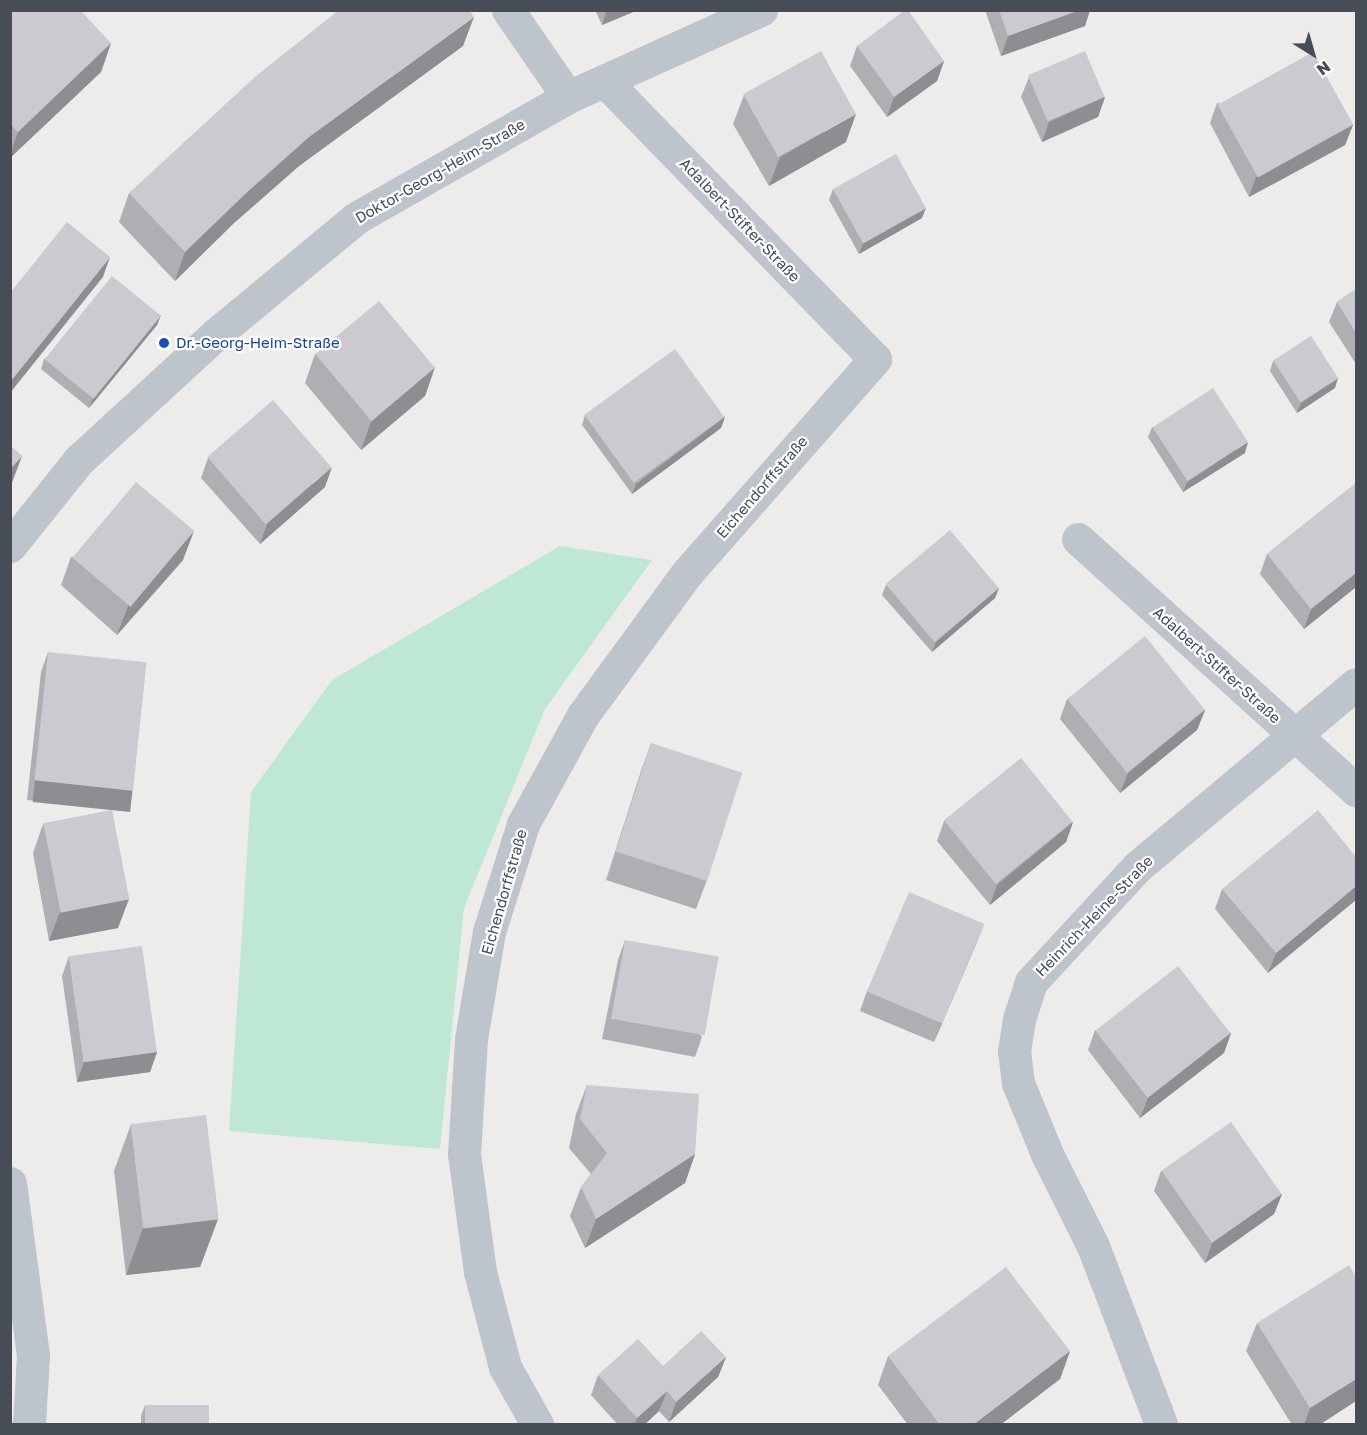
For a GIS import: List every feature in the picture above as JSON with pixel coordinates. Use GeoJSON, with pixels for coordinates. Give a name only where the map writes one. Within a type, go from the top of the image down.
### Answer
{"type":"FeatureCollection","features":[{"type":"Feature","properties":{"kind":"street"},"geometry":{"type":"LineString","coordinates":[[508,10],[568,98]]}},
{"type":"Feature","properties":{"kind":"street","name":"Doktor-Georg-Heim-Straße"},"geometry":{"type":"LineString","coordinates":[[10,546],[79,460],[216,334],[356,218],[568,98],[761,10]]}},
{"type":"Feature","properties":{"kind":"street","name":"Adalbert-Stifter-Straße"},"geometry":{"type":"LineString","coordinates":[[605,81],[875,359]]}},
{"type":"Feature","properties":{"kind":"street","name":"Eichendorffstraße"},"geometry":{"type":"LineString","coordinates":[[537,1425],[505,1367],[480,1272],[464,1154],[471,1039],[489,932],[516,846],[523,824],[583,715],[687,573],[875,359]]}},
{"type":"Feature","properties":{"kind":"street","name":"Adalbert-Stifter-Straße"},"geometry":{"type":"LineString","coordinates":[[1078,539],[1356,790]]}},
{"type":"Feature","properties":{"kind":"street","name":"Heinrich-Heine-Straße"},"geometry":{"type":"LineString","coordinates":[[1161,1425],[1093,1246],[1047,1154],[1018,1083],[1014,1051],[1019,1019],[1030,982],[1137,867],[1296,737],[1356,684]]}},
{"type":"Feature","properties":{"kind":"street"},"geometry":{"type":"LineString","coordinates":[[10,1183],[33,1355],[30,1425]]}},
{"type":"Feature","properties":{"kind":"green space"},"geometry":{"type":"Polygon","coordinates":[[[560,546],[652,560],[545,709],[464,908],[440,1149],[229,1131],[251,792],[332,680],[560,546]]]}},
{"type":"Feature","properties":{"kind":"building"},"geometry":{"type":"Polygon","coordinates":[[[10,10],[80,10],[111,43],[18,132],[10,124],[10,10]]]}},
{"type":"Feature","properties":{"kind":"building"},"geometry":{"type":"Polygon","coordinates":[[[339,10],[469,10],[474,17],[309,137],[185,252],[129,193],[256,76],[339,10]]]}},
{"type":"Feature","properties":{"kind":"building"},"geometry":{"type":"Polygon","coordinates":[[[908,10],[944,61],[894,97],[857,46],[908,10]]]}},
{"type":"Feature","properties":{"kind":"building"},"geometry":{"type":"Polygon","coordinates":[[[999,10],[1080,10],[1008,36],[999,10]]]}},
{"type":"Feature","properties":{"kind":"building"},"geometry":{"type":"Polygon","coordinates":[[[821,51],[856,114],[778,157],[743,94],[821,51]]]}},
{"type":"Feature","properties":{"kind":"building"},"geometry":{"type":"Polygon","coordinates":[[[1085,51],[1105,97],[1047,121],[1028,75],[1085,51]]]}},
{"type":"Feature","properties":{"kind":"building"},"geometry":{"type":"Polygon","coordinates":[[[1313,52],[1353,125],[1258,177],[1218,105],[1313,52]]]}},
{"type":"Feature","properties":{"kind":"building"},"geometry":{"type":"Polygon","coordinates":[[[896,154],[926,208],[863,243],[833,189],[896,154]]]}},
{"type":"Feature","properties":{"kind":"building"},"geometry":{"type":"Polygon","coordinates":[[[67,222],[110,257],[10,382],[10,293],[67,222]]]}},
{"type":"Feature","properties":{"kind":"building"},"geometry":{"type":"Polygon","coordinates":[[[112,276],[161,316],[94,399],[45,359],[112,276]]]}},
{"type":"Feature","properties":{"kind":"building"},"geometry":{"type":"Polygon","coordinates":[[[1356,289],[1356,333],[1337,302],[1356,289]]]}},
{"type":"Feature","properties":{"kind":"building"},"geometry":{"type":"Polygon","coordinates":[[[379,301],[435,368],[371,421],[315,354],[379,301]]]}},
{"type":"Feature","properties":{"kind":"building"},"geometry":{"type":"Polygon","coordinates":[[[1311,336],[1338,378],[1300,402],[1273,361],[1311,336]]]}},
{"type":"Feature","properties":{"kind":"building"},"geometry":{"type":"Polygon","coordinates":[[[675,349],[724,417],[634,483],[584,415],[675,349]]]}},
{"type":"Feature","properties":{"kind":"building"},"geometry":{"type":"Polygon","coordinates":[[[1213,388],[1248,442],[1187,481],[1153,427],[1213,388]]]}},
{"type":"Feature","properties":{"kind":"building"},"geometry":{"type":"Polygon","coordinates":[[[273,400],[331,467],[266,524],[207,457],[273,400]]]}},
{"type":"Feature","properties":{"kind":"building"},"geometry":{"type":"Polygon","coordinates":[[[10,445],[22,456],[10,469],[10,445]]]}},
{"type":"Feature","properties":{"kind":"building"},"geometry":{"type":"Polygon","coordinates":[[[136,482],[194,531],[131,607],[72,558],[136,482]]]}},
{"type":"Feature","properties":{"kind":"building"},"geometry":{"type":"Polygon","coordinates":[[[1356,483],[1356,573],[1311,609],[1267,554],[1356,483]]]}},
{"type":"Feature","properties":{"kind":"building"},"geometry":{"type":"Polygon","coordinates":[[[950,530],[999,588],[935,642],[886,584],[950,530]]]}},
{"type":"Feature","properties":{"kind":"building"},"geometry":{"type":"Polygon","coordinates":[[[1145,636],[1205,710],[1127,773],[1067,699],[1145,636]]]}},
{"type":"Feature","properties":{"kind":"building"},"geometry":{"type":"Polygon","coordinates":[[[48,652],[146,662],[133,791],[35,780],[48,652]]]}},
{"type":"Feature","properties":{"kind":"building"},"geometry":{"type":"Polygon","coordinates":[[[651,743],[742,773],[707,881],[616,851],[651,743]]]}},
{"type":"Feature","properties":{"kind":"building"},"geometry":{"type":"Polygon","coordinates":[[[1021,758],[1073,822],[996,884],[944,820],[1021,758]]]}},
{"type":"Feature","properties":{"kind":"building"},"geometry":{"type":"Polygon","coordinates":[[[112,810],[129,899],[61,913],[43,823],[112,810]]]}},
{"type":"Feature","properties":{"kind":"building"},"geometry":{"type":"Polygon","coordinates":[[[1318,810],[1356,857],[1356,886],[1276,953],[1222,889],[1318,810]]]}},
{"type":"Feature","properties":{"kind":"building"},"geometry":{"type":"Polygon","coordinates":[[[909,892],[984,924],[942,1023],[867,991],[909,892]]]}},
{"type":"Feature","properties":{"kind":"building"},"geometry":{"type":"Polygon","coordinates":[[[625,940],[719,956],[705,1035],[611,1019],[625,940]]]}},
{"type":"Feature","properties":{"kind":"building"},"geometry":{"type":"Polygon","coordinates":[[[142,946],[157,1052],[84,1062],[69,956],[142,946]]]}},
{"type":"Feature","properties":{"kind":"building"},"geometry":{"type":"Polygon","coordinates":[[[1178,966],[1230,1033],[1148,1098],[1095,1031],[1178,966]]]}},
{"type":"Feature","properties":{"kind":"building"},"geometry":{"type":"Polygon","coordinates":[[[587,1085],[699,1094],[695,1154],[596,1219],[581,1187],[607,1153],[580,1119],[587,1085]]]}},
{"type":"Feature","properties":{"kind":"building"},"geometry":{"type":"Polygon","coordinates":[[[206,1115],[219,1219],[143,1228],[131,1124],[206,1115]]]}},
{"type":"Feature","properties":{"kind":"building"},"geometry":{"type":"Polygon","coordinates":[[[1231,1122],[1281,1194],[1212,1243],[1161,1171],[1231,1122]]]}},
{"type":"Feature","properties":{"kind":"building"},"geometry":{"type":"Polygon","coordinates":[[[1349,1265],[1356,1277],[1356,1379],[1310,1408],[1257,1323],[1349,1265]]]}},
{"type":"Feature","properties":{"kind":"building"},"geometry":{"type":"Polygon","coordinates":[[[1006,1267],[1070,1351],[973,1425],[940,1425],[888,1356],[1006,1267]]]}},
{"type":"Feature","properties":{"kind":"building"},"geometry":{"type":"Polygon","coordinates":[[[701,1331],[726,1357],[676,1402],[667,1391],[637,1418],[598,1375],[638,1339],[663,1366],[701,1331]]]}},
{"type":"Feature","properties":{"kind":"building"},"geometry":{"type":"Polygon","coordinates":[[[145,1405],[209,1405],[209,1424],[145,1424],[145,1405]]]}},
{"type":"Feature","properties":{"kind":"place","name":"Dr.-Georg-Heim-Straße"},"geometry":{"type":"Point","coordinates":[164,343]}}]}
